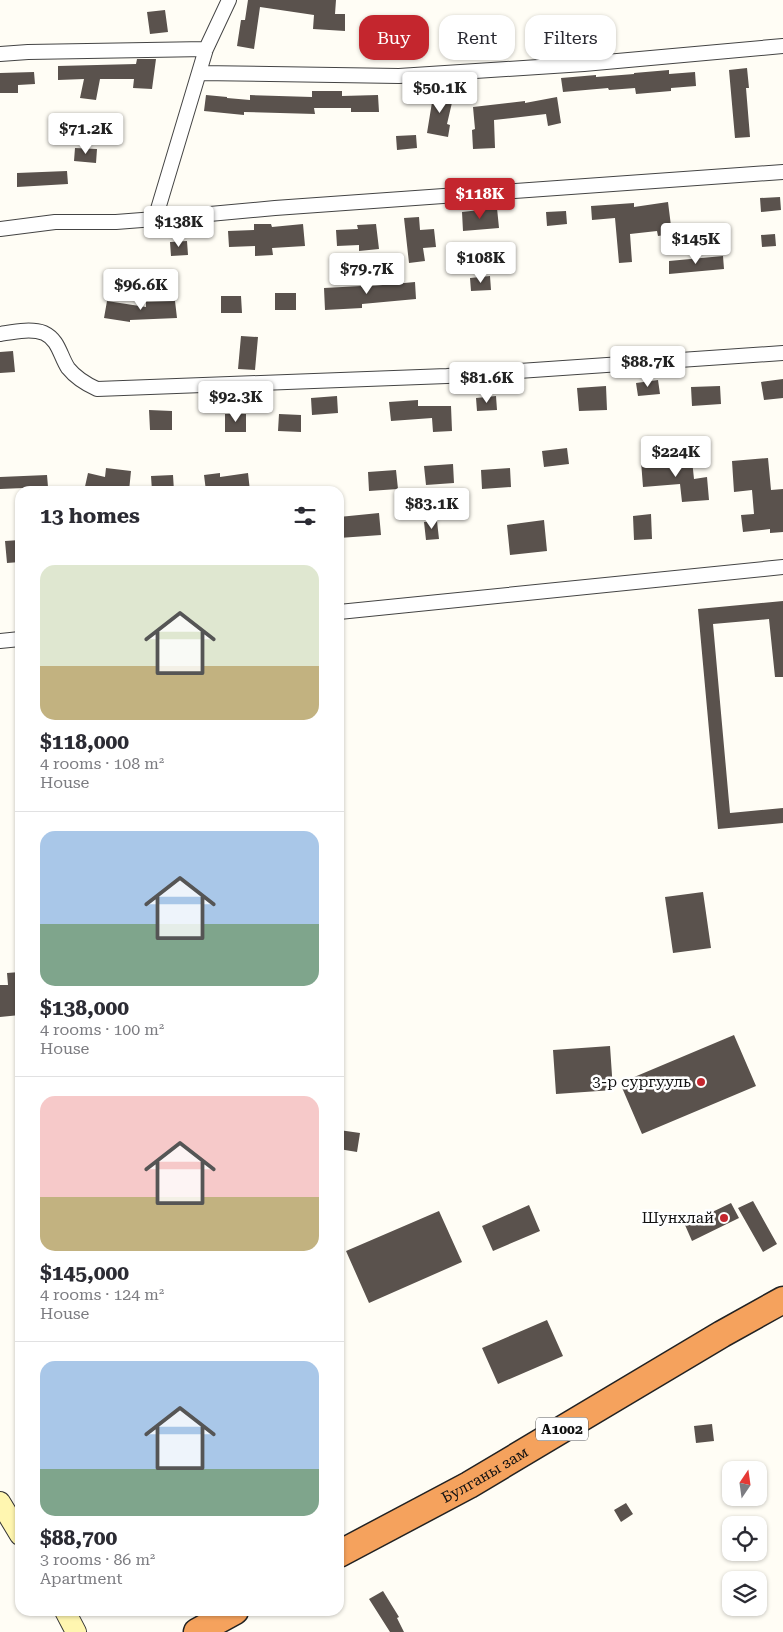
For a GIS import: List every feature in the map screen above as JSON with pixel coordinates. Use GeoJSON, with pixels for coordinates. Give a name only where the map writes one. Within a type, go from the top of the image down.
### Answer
{"type":"FeatureCollection","features":[{"type":"Feature","properties":{"kind":"highway","name":"Булганы зам"},"geometry":{"type":"LineString","coordinates":[[344,1551],[469,1485],[722,1334],[783,1300]]}},
{"type":"Feature","properties":{"kind":"highway"},"geometry":{"type":"LineString","coordinates":[[198,1631],[226,1616]]}},
{"type":"Feature","properties":{"kind":"main road"},"geometry":{"type":"LineString","coordinates":[[0,1502],[15,1527]]}},
{"type":"Feature","properties":{"kind":"main road"},"geometry":{"type":"LineString","coordinates":[[68,1616],[76,1632]]}},
{"type":"Feature","properties":{"kind":"street"},"geometry":{"type":"LineString","coordinates":[[155,219],[206,49],[229,0]]}},
{"type":"Feature","properties":{"kind":"street"},"geometry":{"type":"LineString","coordinates":[[199,73],[399,76],[584,64],[783,46]]}},
{"type":"Feature","properties":{"kind":"street"},"geometry":{"type":"LineString","coordinates":[[0,54],[206,49]]}},
{"type":"Feature","properties":{"kind":"street"},"geometry":{"type":"LineString","coordinates":[[0,229],[55,222],[116,222],[285,207],[783,172]]}},
{"type":"Feature","properties":{"kind":"street"},"geometry":{"type":"LineString","coordinates":[[0,334],[26,331],[44,333],[56,342],[68,368],[80,381],[97,389],[447,376],[783,353]]}},
{"type":"Feature","properties":{"kind":"street"},"geometry":{"type":"LineString","coordinates":[[344,611],[783,567]]}},
{"type":"Feature","properties":{"kind":"street"},"geometry":{"type":"LineString","coordinates":[[0,641],[15,640]]}},
{"type":"Feature","properties":{"kind":"building"},"geometry":{"type":"Polygon","coordinates":[[[248,0],[336,0],[335,14],[345,14],[345,31],[313,29],[314,15],[260,7],[254,49],[237,46],[241,20],[245,20],[248,0]]]}},
{"type":"Feature","properties":{"kind":"building"},"geometry":{"type":"Polygon","coordinates":[[[165,10],[168,32],[150,34],[147,12],[165,10]]]}},
{"type":"Feature","properties":{"kind":"building"},"geometry":{"type":"Polygon","coordinates":[[[137,59],[156,59],[152,89],[133,88],[134,79],[100,79],[96,100],[80,98],[84,79],[58,80],[58,66],[136,64],[137,59]]]}},
{"type":"Feature","properties":{"kind":"building"},"geometry":{"type":"Polygon","coordinates":[[[747,68],[749,88],[746,88],[750,137],[735,138],[729,70],[747,68]]]}},
{"type":"Feature","properties":{"kind":"building"},"geometry":{"type":"Polygon","coordinates":[[[669,70],[669,74],[695,72],[696,86],[671,88],[671,91],[636,94],[635,88],[563,92],[561,78],[596,75],[596,77],[669,70]]]}},
{"type":"Feature","properties":{"kind":"building"},"geometry":{"type":"Polygon","coordinates":[[[34,72],[35,84],[18,85],[18,93],[0,93],[0,73],[34,72]]]}},
{"type":"Feature","properties":{"kind":"building"},"geometry":{"type":"Polygon","coordinates":[[[434,90],[454,94],[447,124],[450,125],[448,137],[427,133],[434,90]]]}},
{"type":"Feature","properties":{"kind":"building"},"geometry":{"type":"Polygon","coordinates":[[[312,91],[342,91],[342,96],[378,95],[379,112],[351,112],[351,108],[314,108],[315,114],[244,112],[244,115],[204,111],[206,95],[250,100],[250,95],[312,97],[312,91]]]}},
{"type":"Feature","properties":{"kind":"building"},"geometry":{"type":"Polygon","coordinates":[[[557,97],[561,123],[548,126],[546,114],[494,120],[495,148],[473,149],[472,130],[475,129],[473,107],[525,101],[525,103],[557,97]]]}},
{"type":"Feature","properties":{"kind":"building"},"geometry":{"type":"Polygon","coordinates":[[[416,135],[417,148],[397,150],[396,136],[416,135]]]}},
{"type":"Feature","properties":{"kind":"building"},"geometry":{"type":"Polygon","coordinates":[[[75,148],[97,149],[96,163],[74,161],[75,148]]]}},
{"type":"Feature","properties":{"kind":"building"},"geometry":{"type":"Polygon","coordinates":[[[67,171],[68,184],[17,187],[17,173],[67,171]]]}},
{"type":"Feature","properties":{"kind":"building"},"geometry":{"type":"Polygon","coordinates":[[[780,197],[781,210],[761,212],[760,198],[780,197]]]}},
{"type":"Feature","properties":{"kind":"building"},"geometry":{"type":"Polygon","coordinates":[[[668,202],[672,234],[658,236],[657,231],[630,234],[632,262],[619,263],[615,218],[592,220],[591,206],[634,203],[634,207],[668,202]]]}},
{"type":"Feature","properties":{"kind":"building"},"geometry":{"type":"Polygon","coordinates":[[[497,208],[499,228],[463,231],[462,212],[497,208]]]}},
{"type":"Feature","properties":{"kind":"building"},"geometry":{"type":"Polygon","coordinates":[[[566,211],[567,224],[547,226],[546,212],[566,211]]]}},
{"type":"Feature","properties":{"kind":"building"},"geometry":{"type":"Polygon","coordinates":[[[419,217],[420,230],[434,229],[436,247],[423,248],[425,261],[409,263],[404,218],[419,217]]]}},
{"type":"Feature","properties":{"kind":"building"},"geometry":{"type":"Polygon","coordinates":[[[254,224],[271,224],[272,227],[303,224],[305,246],[272,248],[273,255],[255,256],[255,246],[229,247],[228,231],[254,230],[254,224]]]}},
{"type":"Feature","properties":{"kind":"building"},"geometry":{"type":"Polygon","coordinates":[[[376,224],[379,249],[359,251],[359,245],[337,246],[336,230],[358,229],[357,225],[376,224]]]}},
{"type":"Feature","properties":{"kind":"building"},"geometry":{"type":"Polygon","coordinates":[[[775,234],[776,246],[762,247],[761,235],[775,234]]]}},
{"type":"Feature","properties":{"kind":"building"},"geometry":{"type":"Polygon","coordinates":[[[187,241],[188,255],[171,256],[170,242],[187,241]]]}},
{"type":"Feature","properties":{"kind":"building"},"geometry":{"type":"Polygon","coordinates":[[[723,256],[724,269],[669,274],[669,261],[723,256]]]}},
{"type":"Feature","properties":{"kind":"building"},"geometry":{"type":"Polygon","coordinates":[[[490,276],[491,290],[471,291],[470,278],[490,276]]]}},
{"type":"Feature","properties":{"kind":"building"},"geometry":{"type":"Polygon","coordinates":[[[415,282],[416,299],[362,304],[362,308],[325,310],[324,288],[415,282]]]}},
{"type":"Feature","properties":{"kind":"building"},"geometry":{"type":"Polygon","coordinates":[[[275,293],[296,293],[296,310],[275,310],[275,293]]]}},
{"type":"Feature","properties":{"kind":"building"},"geometry":{"type":"Polygon","coordinates":[[[221,296],[241,296],[242,313],[221,313],[221,296]]]}},
{"type":"Feature","properties":{"kind":"building"},"geometry":{"type":"Polygon","coordinates":[[[107,301],[146,307],[146,302],[175,301],[177,318],[130,320],[130,322],[104,318],[107,301]]]}},
{"type":"Feature","properties":{"kind":"building"},"geometry":{"type":"Polygon","coordinates":[[[241,336],[258,337],[255,370],[238,369],[241,336]]]}},
{"type":"Feature","properties":{"kind":"building"},"geometry":{"type":"Polygon","coordinates":[[[13,351],[15,372],[0,373],[0,352],[13,351]]]}},
{"type":"Feature","properties":{"kind":"building"},"geometry":{"type":"Polygon","coordinates":[[[783,379],[783,398],[764,400],[761,382],[783,379]]]}},
{"type":"Feature","properties":{"kind":"building"},"geometry":{"type":"Polygon","coordinates":[[[658,380],[660,394],[638,396],[636,383],[658,380]]]}},
{"type":"Feature","properties":{"kind":"building"},"geometry":{"type":"Polygon","coordinates":[[[606,386],[607,410],[579,411],[577,388],[606,386]]]}},
{"type":"Feature","properties":{"kind":"building"},"geometry":{"type":"Polygon","coordinates":[[[720,386],[721,404],[692,406],[691,387],[720,386]]]}},
{"type":"Feature","properties":{"kind":"building"},"geometry":{"type":"Polygon","coordinates":[[[337,396],[338,413],[312,415],[311,398],[337,396]]]}},
{"type":"Feature","properties":{"kind":"building"},"geometry":{"type":"Polygon","coordinates":[[[496,396],[497,410],[477,411],[476,398],[496,396]]]}},
{"type":"Feature","properties":{"kind":"building"},"geometry":{"type":"Polygon","coordinates":[[[418,400],[418,406],[451,406],[452,431],[433,432],[432,418],[391,421],[389,402],[418,400]]]}},
{"type":"Feature","properties":{"kind":"building"},"geometry":{"type":"Polygon","coordinates":[[[149,410],[172,411],[172,430],[150,430],[149,410]]]}},
{"type":"Feature","properties":{"kind":"building"},"geometry":{"type":"Polygon","coordinates":[[[225,414],[246,414],[246,432],[225,432],[225,414]]]}},
{"type":"Feature","properties":{"kind":"building"},"geometry":{"type":"Polygon","coordinates":[[[279,414],[301,415],[301,432],[278,431],[279,414]]]}},
{"type":"Feature","properties":{"kind":"building"},"geometry":{"type":"Polygon","coordinates":[[[567,448],[569,464],[544,467],[542,451],[567,448]]]}},
{"type":"Feature","properties":{"kind":"building"},"geometry":{"type":"Polygon","coordinates":[[[768,458],[771,490],[783,489],[783,532],[770,533],[770,529],[743,532],[741,515],[754,514],[752,490],[734,492],[732,461],[768,458]]]}},
{"type":"Feature","properties":{"kind":"building"},"geometry":{"type":"Polygon","coordinates":[[[661,459],[661,463],[692,460],[694,479],[707,477],[709,500],[682,502],[680,484],[643,487],[641,461],[661,459]]]}},
{"type":"Feature","properties":{"kind":"building"},"geometry":{"type":"Polygon","coordinates":[[[453,464],[454,483],[426,485],[424,466],[453,464]]]}},
{"type":"Feature","properties":{"kind":"building"},"geometry":{"type":"Polygon","coordinates":[[[106,468],[131,471],[130,486],[85,486],[88,473],[105,477],[106,468]]]}},
{"type":"Feature","properties":{"kind":"building"},"geometry":{"type":"Polygon","coordinates":[[[510,468],[511,487],[482,489],[481,470],[510,468]]]}},
{"type":"Feature","properties":{"kind":"building"},"geometry":{"type":"Polygon","coordinates":[[[396,470],[398,489],[369,491],[368,472],[396,470]]]}},
{"type":"Feature","properties":{"kind":"building"},"geometry":{"type":"Polygon","coordinates":[[[220,473],[220,477],[248,473],[249,486],[205,486],[204,475],[220,473]]]}},
{"type":"Feature","properties":{"kind":"building"},"geometry":{"type":"Polygon","coordinates":[[[47,475],[48,486],[15,486],[15,488],[0,489],[0,477],[47,475]]]}},
{"type":"Feature","properties":{"kind":"building"},"geometry":{"type":"Polygon","coordinates":[[[173,475],[174,486],[152,486],[151,476],[173,475]]]}},
{"type":"Feature","properties":{"kind":"building"},"geometry":{"type":"Polygon","coordinates":[[[379,513],[381,535],[344,538],[344,516],[379,513]]]}},
{"type":"Feature","properties":{"kind":"building"},"geometry":{"type":"Polygon","coordinates":[[[651,514],[652,539],[634,540],[633,516],[651,514]]]}},
{"type":"Feature","properties":{"kind":"building"},"geometry":{"type":"Polygon","coordinates":[[[544,520],[547,551],[510,555],[507,525],[544,520]]]}},
{"type":"Feature","properties":{"kind":"building"},"geometry":{"type":"Polygon","coordinates":[[[437,521],[439,539],[426,540],[424,522],[437,521]]]}},
{"type":"Feature","properties":{"kind":"building"},"geometry":{"type":"Polygon","coordinates":[[[15,540],[15,562],[7,563],[5,541],[15,540]]]}},
{"type":"Feature","properties":{"kind":"building"},"geometry":{"type":"Polygon","coordinates":[[[783,601],[783,677],[775,677],[769,619],[713,624],[730,813],[783,808],[783,823],[718,829],[698,609],[783,601]]]}},
{"type":"Feature","properties":{"kind":"building"},"geometry":{"type":"Polygon","coordinates":[[[703,892],[711,948],[673,953],[665,897],[703,892]]]}},
{"type":"Feature","properties":{"kind":"building"},"geometry":{"type":"Polygon","coordinates":[[[15,972],[15,1016],[0,1017],[0,985],[8,985],[7,973],[15,972]]]}},
{"type":"Feature","properties":{"kind":"building"},"geometry":{"type":"Polygon","coordinates":[[[734,1035],[756,1086],[642,1134],[620,1083],[734,1035]]]}},
{"type":"Feature","properties":{"kind":"building"},"geometry":{"type":"Polygon","coordinates":[[[610,1046],[613,1090],[556,1094],[553,1050],[610,1046]]]}},
{"type":"Feature","properties":{"kind":"building"},"geometry":{"type":"Polygon","coordinates":[[[344,1131],[360,1133],[357,1152],[344,1150],[344,1131]]]}},
{"type":"Feature","properties":{"kind":"building"},"geometry":{"type":"Polygon","coordinates":[[[753,1201],[777,1244],[763,1252],[738,1208],[753,1201]]]}},
{"type":"Feature","properties":{"kind":"building"},"geometry":{"type":"Polygon","coordinates":[[[731,1203],[739,1218],[692,1241],[685,1225],[731,1203]]]}},
{"type":"Feature","properties":{"kind":"building"},"geometry":{"type":"Polygon","coordinates":[[[529,1205],[540,1231],[493,1251],[482,1226],[529,1205]]]}},
{"type":"Feature","properties":{"kind":"building"},"geometry":{"type":"Polygon","coordinates":[[[439,1211],[462,1262],[369,1303],[346,1251],[439,1211]]]}},
{"type":"Feature","properties":{"kind":"building"},"geometry":{"type":"Polygon","coordinates":[[[547,1320],[563,1356],[498,1384],[482,1348],[547,1320]]]}},
{"type":"Feature","properties":{"kind":"building"},"geometry":{"type":"Polygon","coordinates":[[[712,1424],[714,1441],[696,1443],[694,1426],[712,1424]]]}},
{"type":"Feature","properties":{"kind":"building"},"geometry":{"type":"Polygon","coordinates":[[[626,1503],[633,1514],[621,1522],[614,1510],[626,1503]]]}},
{"type":"Feature","properties":{"kind":"building"},"geometry":{"type":"Polygon","coordinates":[[[383,1591],[399,1617],[397,1618],[404,1632],[390,1632],[369,1599],[383,1591]]]}},
{"type":"Feature","properties":{"kind":"place","name":"3-р сургууль"},"geometry":{"type":"Point","coordinates":[701,1082]}},
{"type":"Feature","properties":{"kind":"place","name":"Шунхлай"},"geometry":{"type":"Point","coordinates":[724,1218]}}]}
